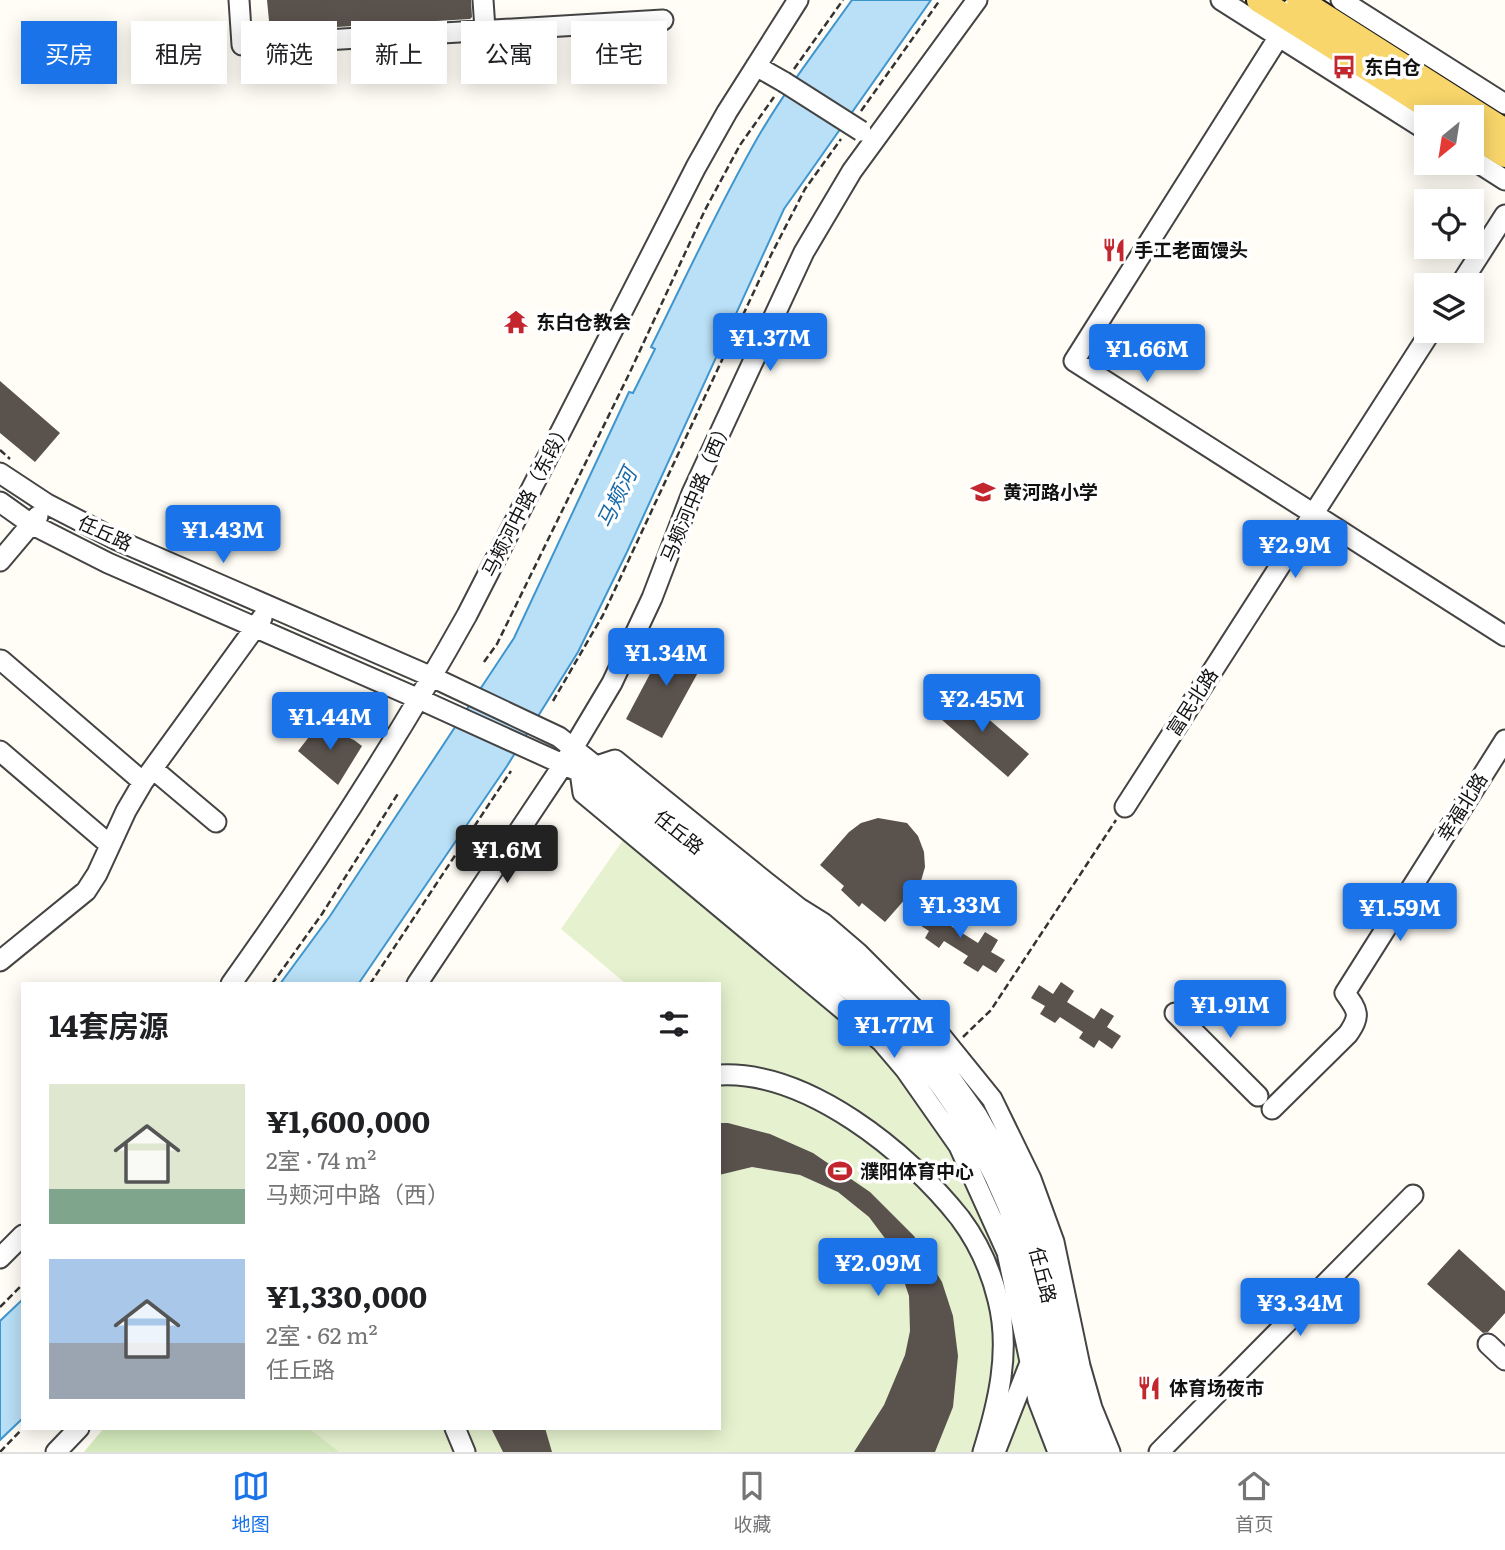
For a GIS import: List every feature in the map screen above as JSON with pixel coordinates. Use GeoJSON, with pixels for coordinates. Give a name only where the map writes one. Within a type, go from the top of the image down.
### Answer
{"type":"FeatureCollection","features":[{"type":"Feature","properties":{"kind":"main road"},"geometry":{"type":"LineString","coordinates":[[1259,0],[1290,14],[1505,131]]}},
{"type":"Feature","properties":{"kind":"main road"},"geometry":{"type":"LineString","coordinates":[[1290,14],[1427,105]]}},
{"type":"Feature","properties":{"kind":"main road"},"geometry":{"type":"LineString","coordinates":[[1484,142],[1505,155]]}},
{"type":"Feature","properties":{"kind":"street"},"geometry":{"type":"LineString","coordinates":[[239,0],[242,45],[461,31]]}},
{"type":"Feature","properties":{"kind":"street"},"geometry":{"type":"LineString","coordinates":[[483,0],[484,21]]}},
{"type":"Feature","properties":{"kind":"street","name":"马颊河中路（东段）"},"geometry":{"type":"LineString","coordinates":[[232,982],[360,793],[432,677],[467,615],[696,167],[798,0]]}},
{"type":"Feature","properties":{"kind":"street","name":"马颊河中路（西）"},"geometry":{"type":"LineString","coordinates":[[418,982],[572,765],[566,742],[612,683],[638,631],[692,493],[804,252],[852,171],[859,131],[977,0]]}},
{"type":"Feature","properties":{"kind":"street"},"geometry":{"type":"LineString","coordinates":[[1221,0],[1290,14],[1414,120]]}},
{"type":"Feature","properties":{"kind":"street"},"geometry":{"type":"LineString","coordinates":[[1341,0],[1505,104]]}},
{"type":"Feature","properties":{"kind":"street"},"geometry":{"type":"LineString","coordinates":[[1290,14],[1074,361],[1505,636]]}},
{"type":"Feature","properties":{"kind":"street"},"geometry":{"type":"LineString","coordinates":[[557,25],[663,20]]}},
{"type":"Feature","properties":{"kind":"street"},"geometry":{"type":"LineString","coordinates":[[756,65],[859,131]]}},
{"type":"Feature","properties":{"kind":"street"},"geometry":{"type":"LineString","coordinates":[[1484,167],[1505,180]]}},
{"type":"Feature","properties":{"kind":"street"},"geometry":{"type":"LineString","coordinates":[[1468,273],[1505,215]]}},
{"type":"Feature","properties":{"kind":"street","name":"富民北路"},"geometry":{"type":"LineString","coordinates":[[1125,807],[1423,343]]}},
{"type":"Feature","properties":{"kind":"street","name":"任丘路"},"geometry":{"type":"LineString","coordinates":[[0,473],[47,504],[117,540],[432,677],[566,742],[572,765],[857,996],[899,1034],[966,1124],[993,1171],[1017,1226],[1032,1282],[1055,1400],[1074,1452]]}},
{"type":"Feature","properties":{"kind":"street","name":"任丘路"},"geometry":{"type":"LineString","coordinates":[[0,502],[31,524],[107,563],[572,765],[868,985],[913,1028],[977,1115],[1000,1156],[1029,1222],[1046,1280],[1070,1396],[1092,1452]]}},
{"type":"Feature","properties":{"kind":"street"},"geometry":{"type":"LineString","coordinates":[[0,561],[47,504]]}},
{"type":"Feature","properties":{"kind":"street"},"geometry":{"type":"LineString","coordinates":[[0,961],[86,891],[148,776],[270,608]]}},
{"type":"Feature","properties":{"kind":"street"},"geometry":{"type":"LineString","coordinates":[[0,661],[148,776],[216,822]]}},
{"type":"Feature","properties":{"kind":"street","name":"幸福北路"},"geometry":{"type":"LineString","coordinates":[[1174,1013],[1265,1102],[1348,1034],[1357,1020],[1356,1008],[1345,993],[1505,740]]}},
{"type":"Feature","properties":{"kind":"street"},"geometry":{"type":"LineString","coordinates":[[0,751],[110,845]]}},
{"type":"Feature","properties":{"kind":"street"},"geometry":{"type":"LineString","coordinates":[[1058,1452],[1038,1400],[1007,1252],[959,1146],[905,1069],[882,1042],[836,1002],[583,793],[572,765],[615,760],[788,900],[823,923],[909,1001],[992,1099],[1031,1179],[1054,1242],[1080,1366],[1092,1408],[1110,1452]]}},
{"type":"Feature","properties":{"kind":"street"},"geometry":{"type":"LineString","coordinates":[[721,1075],[735,1074],[776,1082],[817,1100],[895,1152],[960,1219],[985,1260],[999,1302],[1003,1342],[1001,1382],[993,1420],[982,1452]]}},
{"type":"Feature","properties":{"kind":"street"},"geometry":{"type":"LineString","coordinates":[[1159,1452],[1413,1195]]}},
{"type":"Feature","properties":{"kind":"street"},"geometry":{"type":"LineString","coordinates":[[0,1258],[21,1237]]}},
{"type":"Feature","properties":{"kind":"street"},"geometry":{"type":"LineString","coordinates":[[1488,1344],[1505,1360]]}},
{"type":"Feature","properties":{"kind":"street"},"geometry":{"type":"LineString","coordinates":[[995,1452],[1030,1363]]}},
{"type":"Feature","properties":{"kind":"street"},"geometry":{"type":"LineString","coordinates":[[56,1452],[77,1430]]}},
{"type":"Feature","properties":{"kind":"street"},"geometry":{"type":"LineString","coordinates":[[456,1430],[464,1452]]}},
{"type":"Feature","properties":{"kind":"path"},"geometry":{"type":"LineString","coordinates":[[484,662],[496,644],[594,447],[711,199],[740,145],[842,0]]}},
{"type":"Feature","properties":{"kind":"path"},"geometry":{"type":"LineString","coordinates":[[554,701],[603,615],[805,189],[859,131],[940,0]]}},
{"type":"Feature","properties":{"kind":"path"},"geometry":{"type":"LineString","coordinates":[[371,982],[511,771]]}},
{"type":"Feature","properties":{"kind":"path"},"geometry":{"type":"LineString","coordinates":[[273,982],[400,792]]}},
{"type":"Feature","properties":{"kind":"path"},"geometry":{"type":"LineString","coordinates":[[952,1049],[991,1010],[1125,807]]}},
{"type":"Feature","properties":{"kind":"path"},"geometry":{"type":"LineString","coordinates":[[0,1307],[21,1286]]}},
{"type":"Feature","properties":{"kind":"path"},"geometry":{"type":"LineString","coordinates":[[0,1452],[21,1430]]}},
{"type":"Feature","properties":{"kind":"green space","name":"濮阳体育中心"},"geometry":{"type":"Polygon","coordinates":[[[623,840],[838,1016],[887,1061],[920,1102],[947,1144],[976,1198],[996,1253],[1015,1329],[1028,1400],[1046,1452],[340,1452],[312,1430],[721,1430],[721,982],[624,982],[561,929],[623,840]]]}},
{"type":"Feature","properties":{"kind":"green space"},"geometry":{"type":"Polygon","coordinates":[[[102,1430],[312,1430],[340,1452],[84,1452],[102,1430]]]}},
{"type":"Feature","properties":{"kind":"water","name":"马颊河"},"geometry":{"type":"Polygon","coordinates":[[[852,0],[931,0],[784,209],[627,552],[578,652],[507,766],[360,982],[281,982],[330,916],[514,638],[629,392],[633,393],[655,349],[651,347],[703,241],[758,137],[852,0]]]}},
{"type":"Feature","properties":{"kind":"water"},"geometry":{"type":"Polygon","coordinates":[[[21,1301],[21,1420],[0,1440],[0,1321],[21,1301]]]}},
{"type":"Feature","properties":{"kind":"building"},"geometry":{"type":"Polygon","coordinates":[[[267,0],[471,0],[470,19],[351,21],[351,26],[337,27],[337,21],[269,21],[267,0]]]}},
{"type":"Feature","properties":{"kind":"building"},"geometry":{"type":"Polygon","coordinates":[[[0,381],[60,433],[35,462],[0,433],[0,381]]]}},
{"type":"Feature","properties":{"kind":"building"},"geometry":{"type":"Polygon","coordinates":[[[669,638],[706,658],[662,738],[626,719],[669,638]]]}},
{"type":"Feature","properties":{"kind":"building"},"geometry":{"type":"Polygon","coordinates":[[[955,690],[1029,754],[1008,777],[934,713],[955,690]]]}},
{"type":"Feature","properties":{"kind":"building"},"geometry":{"type":"Polygon","coordinates":[[[319,724],[362,746],[338,785],[298,751],[319,724]]]}},
{"type":"Feature","properties":{"kind":"building"},"geometry":{"type":"Polygon","coordinates":[[[878,818],[907,823],[918,836],[924,852],[925,867],[921,881],[885,922],[862,903],[859,907],[841,890],[844,886],[820,865],[849,832],[861,823],[878,818]]]}},
{"type":"Feature","properties":{"kind":"building"},"geometry":{"type":"Polygon","coordinates":[[[945,906],[958,915],[951,926],[978,943],[985,932],[998,940],[991,952],[1005,960],[996,973],[983,965],[978,972],[963,963],[968,956],[944,941],[939,948],[925,938],[929,931],[915,922],[923,909],[937,918],[945,906]]]}},
{"type":"Feature","properties":{"kind":"building"},"geometry":{"type":"Polygon","coordinates":[[[1061,982],[1074,991],[1067,1002],[1094,1019],[1101,1008],[1114,1016],[1107,1027],[1121,1036],[1112,1049],[1099,1040],[1094,1048],[1079,1038],[1083,1032],[1060,1017],[1055,1023],[1040,1014],[1045,1006],[1031,998],[1039,985],[1053,994],[1061,982]]]}},
{"type":"Feature","properties":{"kind":"building"},"geometry":{"type":"Polygon","coordinates":[[[721,1123],[770,1134],[813,1153],[870,1192],[914,1236],[942,1282],[953,1316],[958,1356],[953,1407],[935,1452],[854,1452],[884,1405],[905,1355],[910,1331],[909,1296],[893,1249],[869,1217],[838,1192],[800,1175],[752,1167],[721,1175],[721,1123]]]}},
{"type":"Feature","properties":{"kind":"building"},"geometry":{"type":"Polygon","coordinates":[[[1459,1249],[1505,1291],[1505,1313],[1488,1332],[1483,1333],[1427,1284],[1459,1249]]]}},
{"type":"Feature","properties":{"kind":"building"},"geometry":{"type":"Polygon","coordinates":[[[492,1430],[546,1430],[552,1452],[503,1452],[492,1430]]]}},
{"type":"Feature","properties":{"kind":"place","name":"东白仓"},"geometry":{"type":"Point","coordinates":[1344,67]}},
{"type":"Feature","properties":{"kind":"place","name":"手工老面馒头"},"geometry":{"type":"Point","coordinates":[1114,250]}},
{"type":"Feature","properties":{"kind":"place","name":"东白仓教会"},"geometry":{"type":"Point","coordinates":[516,322]}},
{"type":"Feature","properties":{"kind":"place","name":"黄河路小学"},"geometry":{"type":"Point","coordinates":[983,492]}},
{"type":"Feature","properties":{"kind":"place","name":"濮阳体育中心"},"geometry":{"type":"Point","coordinates":[840,1171]}},
{"type":"Feature","properties":{"kind":"place","name":"体育场夜市"},"geometry":{"type":"Point","coordinates":[1149,1388]}}]}
